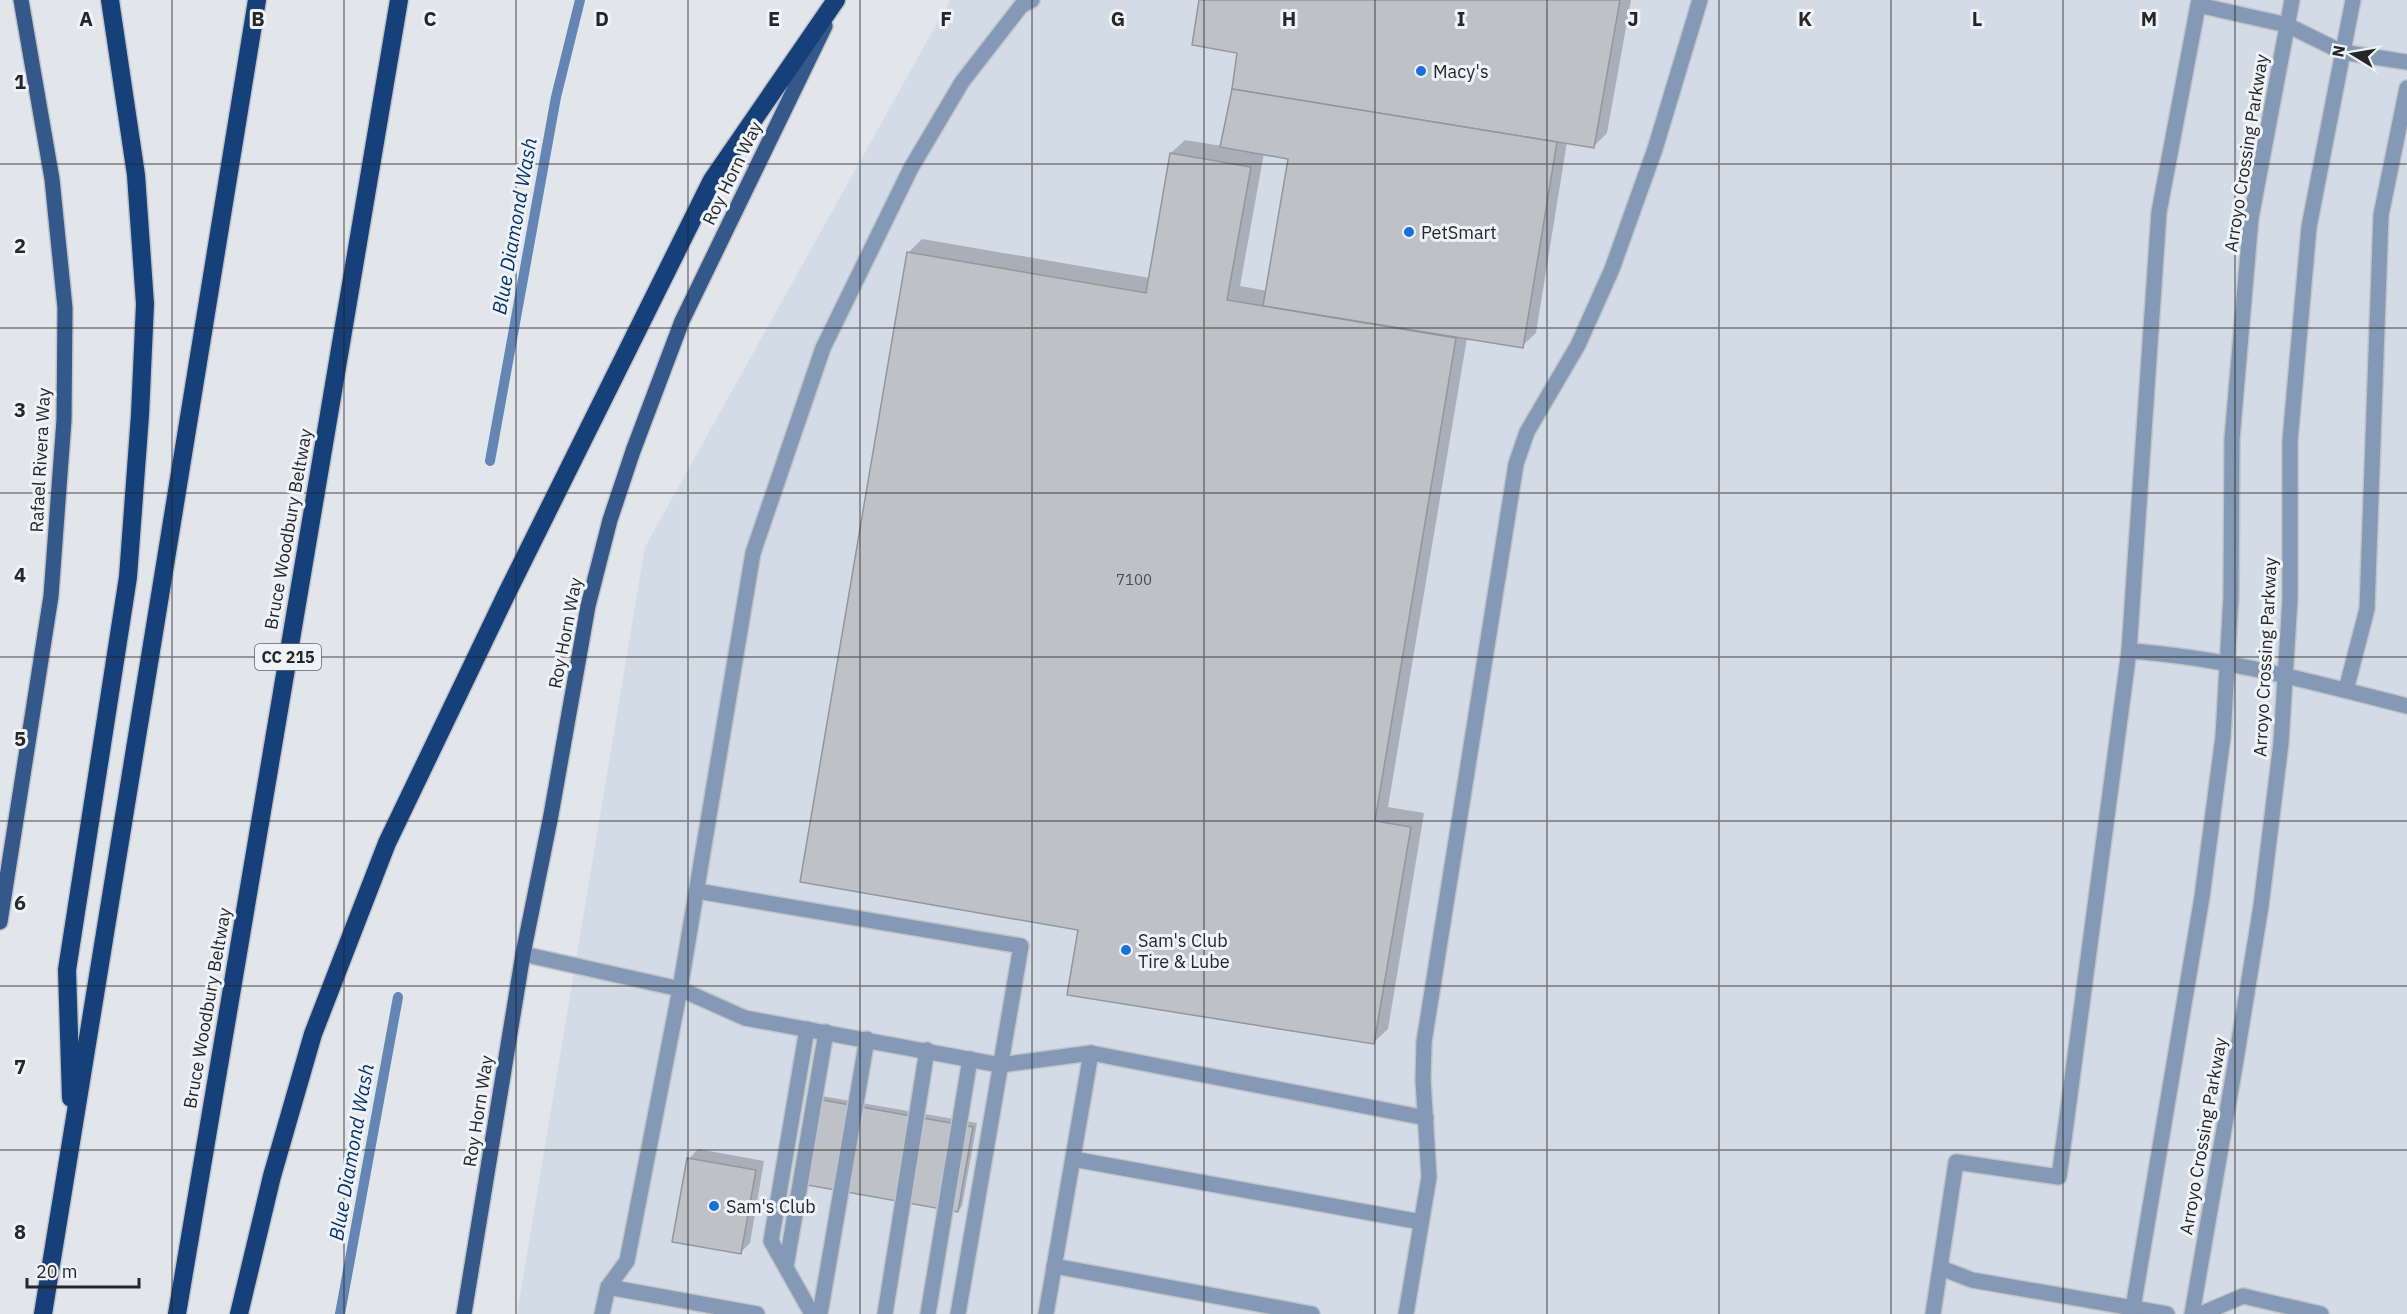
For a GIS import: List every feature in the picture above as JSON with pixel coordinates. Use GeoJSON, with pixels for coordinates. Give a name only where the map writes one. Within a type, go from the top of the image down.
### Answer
{"type":"FeatureCollection","features":[{"type":"Feature","properties":{"kind":"highway"},"geometry":{"type":"LineString","coordinates":[[72,1139],[66,970],[128,577],[140,415],[145,304],[136,176],[110,0]]}},
{"type":"Feature","properties":{"kind":"highway"},"geometry":{"type":"LineString","coordinates":[[43,1314],[257,0]]}},
{"type":"Feature","properties":{"kind":"highway","name":"Bruce Woodbury Beltway"},"geometry":{"type":"LineString","coordinates":[[177,1314],[399,0]]}},
{"type":"Feature","properties":{"kind":"highway"},"geometry":{"type":"LineString","coordinates":[[238,1314],[272,1176],[313,1034],[387,843],[506,595],[712,180],[837,0]]}},
{"type":"Feature","properties":{"kind":"main road","name":"Rafael Rivera Way"},"geometry":{"type":"LineString","coordinates":[[0,922],[51,596],[64,420],[65,308],[57,226],[52,179],[21,0]]}},
{"type":"Feature","properties":{"kind":"main road","name":"Roy Horn Way"},"geometry":{"type":"LineString","coordinates":[[464,1314],[523,954],[551,815],[588,606],[610,520],[633,451],[682,321],[837,0]]}},
{"type":"Feature","properties":{"kind":"street"},"geometry":{"type":"LineString","coordinates":[[602,1314],[608,1287],[627,1261],[680,989],[753,553],[823,348],[911,168],[962,82],[1021,6],[1032,0]]}},
{"type":"Feature","properties":{"kind":"street"},"geometry":{"type":"LineString","coordinates":[[1406,1314],[1429,1177],[1423,1080],[1424,1042],[1519,450],[1545,399],[1578,345],[1612,269],[1655,149],[1700,0]]}},
{"type":"Feature","properties":{"kind":"street","name":"Arroyo Crossing Parkway"},"geometry":{"type":"LineString","coordinates":[[2133,1311],[2202,897],[2223,737],[2231,597],[2232,439],[2251,218],[2292,0]]}},
{"type":"Feature","properties":{"kind":"street","name":"Arroyo Crossing Parkway"},"geometry":{"type":"LineString","coordinates":[[2192,1314],[2261,906],[2281,742],[2286,675],[2290,599],[2290,441],[2309,226],[2353,0]]}},
{"type":"Feature","properties":{"kind":"street"},"geometry":{"type":"LineString","coordinates":[[1933,1314],[1956,1162],[2059,1178],[2129,651],[2158,212],[2198,2],[2287,25],[2342,52],[2407,62]]}},
{"type":"Feature","properties":{"kind":"street"},"geometry":{"type":"LineString","coordinates":[[2346,690],[2367,609],[2381,215],[2407,88]]}},
{"type":"Feature","properties":{"kind":"street"},"geometry":{"type":"LineString","coordinates":[[2129,651],[2286,675],[2407,706]]}},
{"type":"Feature","properties":{"kind":"street"},"geometry":{"type":"LineString","coordinates":[[697,891],[1022,946],[958,1314]]}},
{"type":"Feature","properties":{"kind":"street"},"geometry":{"type":"LineString","coordinates":[[523,954],[680,989],[745,1018],[1000,1065],[1091,1053],[1426,1118]]}},
{"type":"Feature","properties":{"kind":"street"},"geometry":{"type":"LineString","coordinates":[[807,1029],[771,1240],[812,1314]]}},
{"type":"Feature","properties":{"kind":"street"},"geometry":{"type":"LineString","coordinates":[[786,1267],[826,1032]]}},
{"type":"Feature","properties":{"kind":"street"},"geometry":{"type":"LineString","coordinates":[[820,1314],[867,1039]]}},
{"type":"Feature","properties":{"kind":"street"},"geometry":{"type":"LineString","coordinates":[[885,1314],[927,1050]]}},
{"type":"Feature","properties":{"kind":"street"},"geometry":{"type":"LineString","coordinates":[[1046,1314],[1091,1053]]}},
{"type":"Feature","properties":{"kind":"street"},"geometry":{"type":"LineString","coordinates":[[928,1314],[970,1059]]}},
{"type":"Feature","properties":{"kind":"street"},"geometry":{"type":"LineString","coordinates":[[1073,1160],[1421,1222]]}},
{"type":"Feature","properties":{"kind":"street"},"geometry":{"type":"LineString","coordinates":[[1054,1266],[1311,1314]]}},
{"type":"Feature","properties":{"kind":"street"},"geometry":{"type":"LineString","coordinates":[[1941,1268],[1972,1280],[2133,1311],[2167,1314]]}},
{"type":"Feature","properties":{"kind":"street"},"geometry":{"type":"LineString","coordinates":[[608,1287],[757,1314]]}},
{"type":"Feature","properties":{"kind":"street"},"geometry":{"type":"LineString","coordinates":[[2201,1314],[2243,1296],[2321,1314]]}},
{"type":"Feature","properties":{"kind":"shaded area"},"geometry":{"type":"Polygon","coordinates":[[[950,0],[2407,0],[2407,1314],[517,1314],[645,547],[950,0]]]}},
{"type":"Feature","properties":{"kind":"building","name":"Macy's"},"geometry":{"type":"Polygon","coordinates":[[[1199,0],[1620,0],[1594,148],[1232,89],[1237,53],[1192,45],[1199,0]]]}},
{"type":"Feature","properties":{"kind":"building","name":"PetSmart"},"geometry":{"type":"Polygon","coordinates":[[[1232,89],[1557,142],[1523,348],[1263,306],[1288,159],[1220,147],[1232,89]]]}},
{"type":"Feature","properties":{"kind":"building"},"geometry":{"type":"Polygon","coordinates":[[[1170,153],[1251,167],[1227,300],[1456,338],[1375,821],[1411,827],[1374,1044],[1067,995],[1078,930],[800,882],[907,252],[1146,293],[1170,153]]]}},
{"type":"Feature","properties":{"kind":"building"},"geometry":{"type":"Polygon","coordinates":[[[811,1098],[973,1127],[958,1212],[796,1183],[811,1098]]]}},
{"type":"Feature","properties":{"kind":"building","name":"Sam's Club"},"geometry":{"type":"Polygon","coordinates":[[[687,1158],[756,1170],[741,1254],[672,1242],[687,1158]]]}},
{"type":"Feature","properties":{"kind":"waterway","name":"Blue Diamond Wash"},"geometry":{"type":"LineString","coordinates":[[490,461],[556,97],[580,0]]}},
{"type":"Feature","properties":{"kind":"waterway","name":"Blue Diamond Wash"},"geometry":{"type":"LineString","coordinates":[[340,1314],[398,997]]}},
{"type":"Feature","properties":{"kind":"place","name":"Macy's"},"geometry":{"type":"Point","coordinates":[1421,71]}},
{"type":"Feature","properties":{"kind":"place","name":"PetSmart"},"geometry":{"type":"Point","coordinates":[1409,232]}},
{"type":"Feature","properties":{"kind":"place","name":"Sam's Club Tire & Lube"},"geometry":{"type":"Point","coordinates":[1126,950]}},
{"type":"Feature","properties":{"kind":"place","name":"Sam's Club"},"geometry":{"type":"Point","coordinates":[714,1206]}}]}
